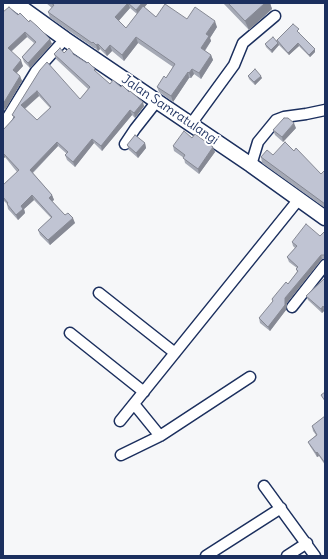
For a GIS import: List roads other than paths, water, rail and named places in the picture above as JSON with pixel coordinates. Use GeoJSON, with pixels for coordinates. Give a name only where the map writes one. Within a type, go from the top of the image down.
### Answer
{"type":"FeatureCollection","features":[{"type":"Feature","properties":{"kind":"main road","name":"Jalan Samratulangi"},"geometry":{"type":"LineString","coordinates":[[15,3],[65,39],[299,199],[323,212]]}},
{"type":"Feature","properties":{"kind":"street"},"geometry":{"type":"LineString","coordinates":[[3,11],[10,3]]}},
{"type":"Feature","properties":{"kind":"street"},"geometry":{"type":"LineString","coordinates":[[191,124],[234,65],[240,53],[242,42],[274,16]]}},
{"type":"Feature","properties":{"kind":"street"},"geometry":{"type":"LineString","coordinates":[[3,125],[36,71],[65,39]]}},
{"type":"Feature","properties":{"kind":"street"},"geometry":{"type":"LineString","coordinates":[[125,144],[157,101]]}},
{"type":"Feature","properties":{"kind":"street"},"geometry":{"type":"LineString","coordinates":[[251,165],[258,142],[276,120],[284,117],[325,110]]}},
{"type":"Feature","properties":{"kind":"street"},"geometry":{"type":"LineString","coordinates":[[120,421],[299,199]]}},
{"type":"Feature","properties":{"kind":"street"},"geometry":{"type":"LineString","coordinates":[[292,307],[325,265]]}},
{"type":"Feature","properties":{"kind":"street"},"geometry":{"type":"LineString","coordinates":[[99,293],[175,353]]}},
{"type":"Feature","properties":{"kind":"street"},"geometry":{"type":"LineString","coordinates":[[70,333],[144,392]]}},
{"type":"Feature","properties":{"kind":"street"},"geometry":{"type":"LineString","coordinates":[[121,455],[160,436],[250,377]]}},
{"type":"Feature","properties":{"kind":"street"},"geometry":{"type":"LineString","coordinates":[[134,404],[160,436]]}},
{"type":"Feature","properties":{"kind":"street"},"geometry":{"type":"LineString","coordinates":[[264,486],[282,508],[316,556]]}},
{"type":"Feature","properties":{"kind":"street"},"geometry":{"type":"LineString","coordinates":[[206,556],[282,508]]}},
{"type":"Feature","properties":{"kind":"street"},"geometry":{"type":"LineString","coordinates":[[287,556],[307,543]]}}]}
